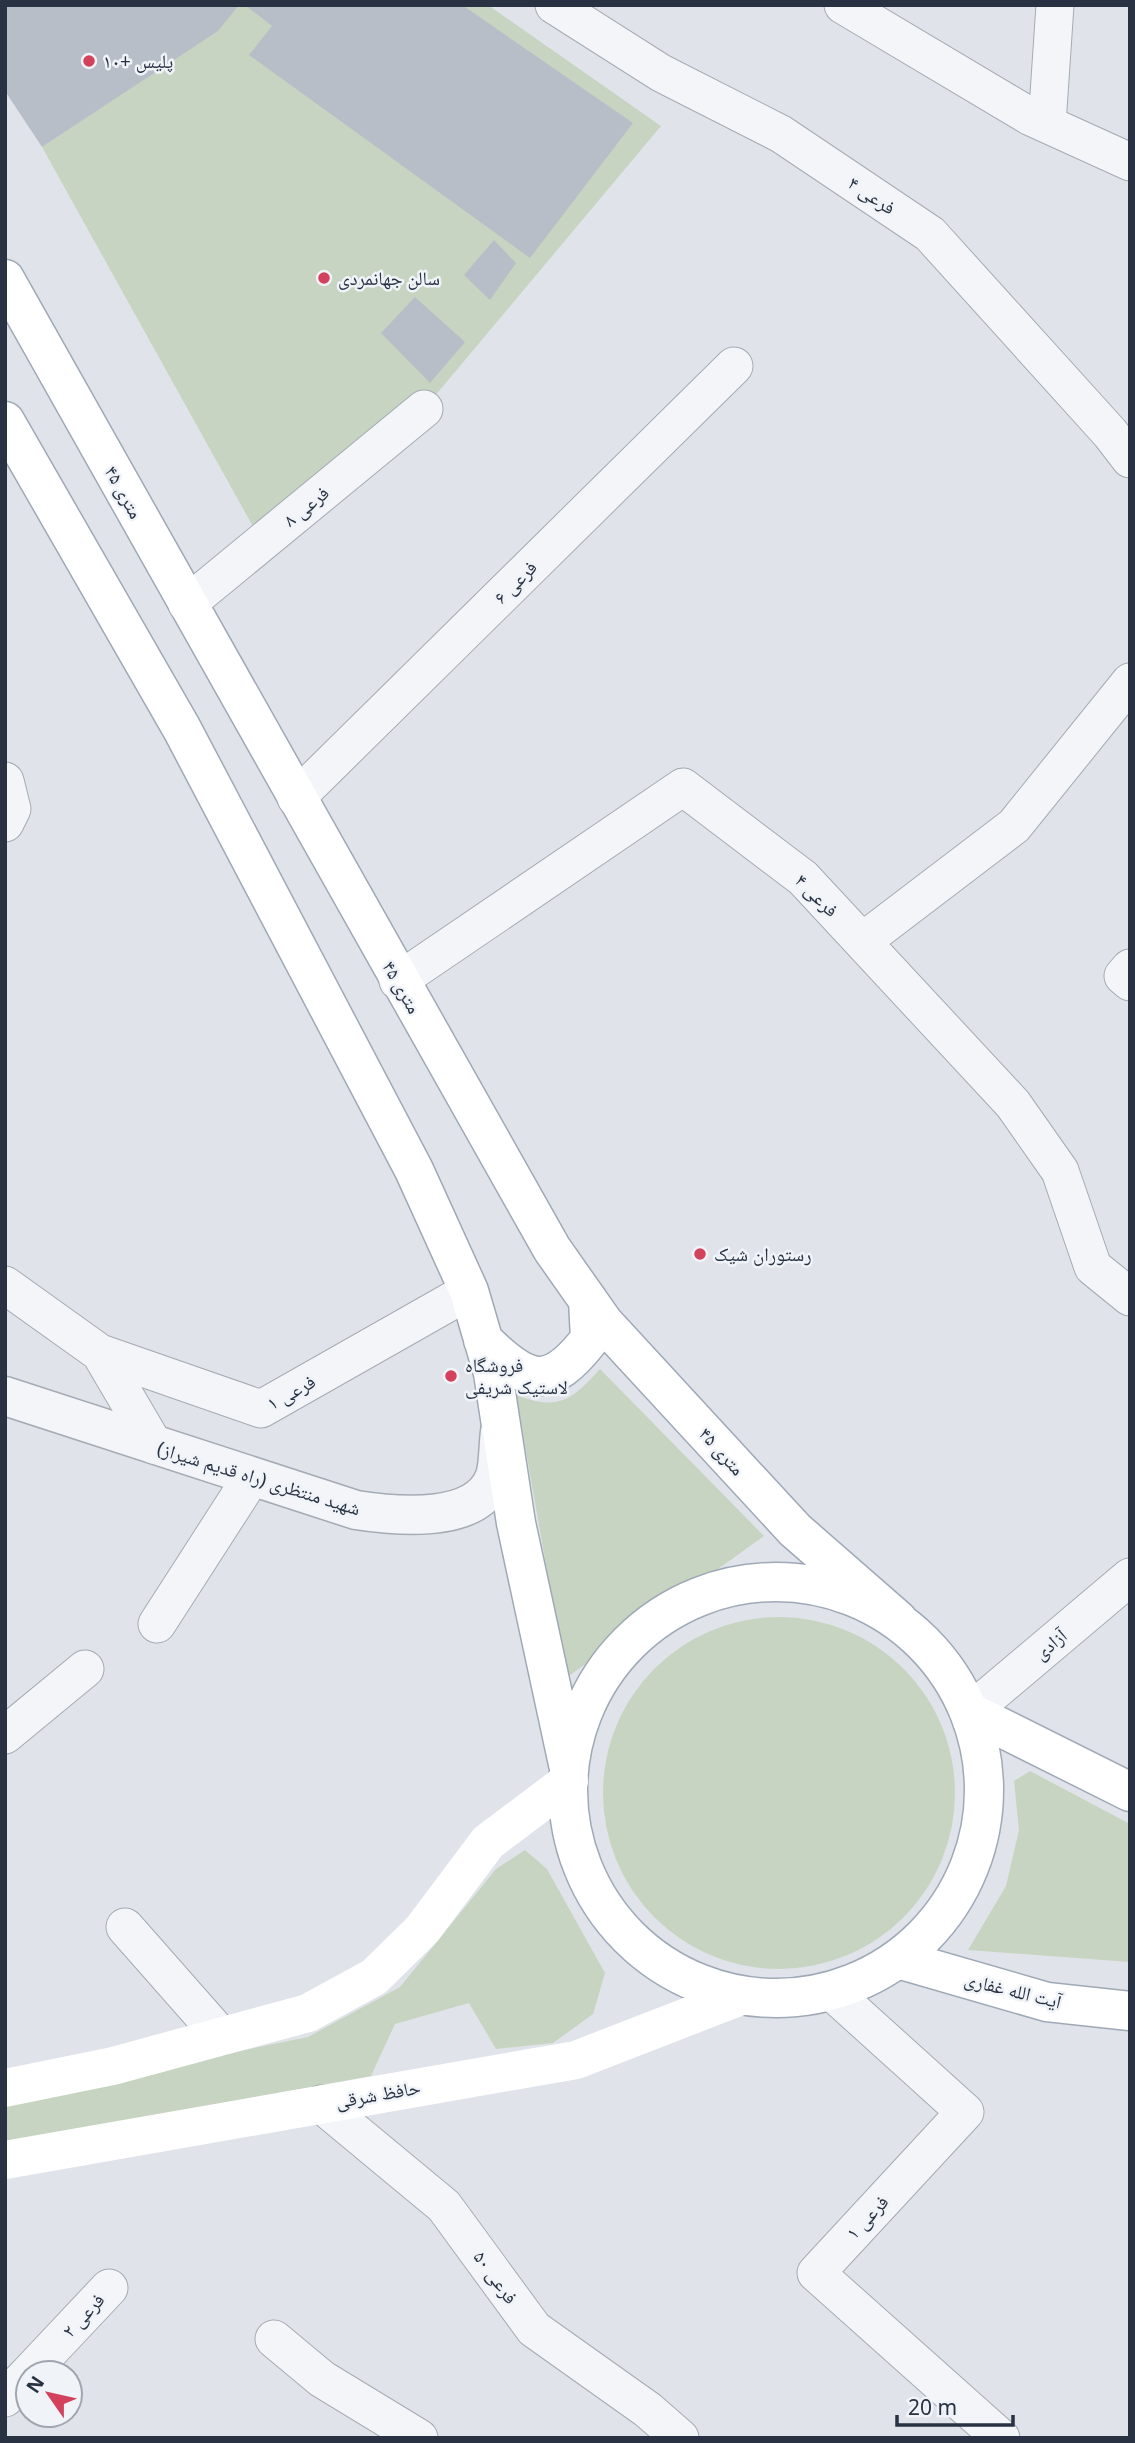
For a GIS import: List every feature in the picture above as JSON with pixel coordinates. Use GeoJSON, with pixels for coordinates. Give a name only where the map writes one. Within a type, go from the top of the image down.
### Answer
{"type":"FeatureCollection","features":[{"type":"Feature","properties":{"kind":"main road","name":"۴۵ متری"},"geometry":{"type":"LineString","coordinates":[[5,279],[398,981],[552,1250],[604,1323],[794,1530],[898,1620]]}},
{"type":"Feature","properties":{"kind":"main road"},"geometry":{"type":"LineString","coordinates":[[5,421],[182,729],[414,1170],[469,1291],[493,1373],[516,1523],[568,1773],[570,1828],[591,1888],[629,1939],[681,1976],[741,1996],[786,1999],[831,1991],[866,1978],[898,1959],[938,1920],[967,1873],[983,1820],[984,1765],[970,1712],[941,1660],[898,1620],[834,1588],[762,1581],[693,1598],[633,1637],[589,1695],[568,1773],[488,1842],[422,1930],[374,1977],[307,2013],[113,2066],[5,2088]]}},
{"type":"Feature","properties":{"kind":"main road"},"geometry":{"type":"LineString","coordinates":[[483,1340],[511,1367],[530,1376],[554,1374],[573,1360],[590,1339],[588,1300]]}},
{"type":"Feature","properties":{"kind":"main road"},"geometry":{"type":"LineString","coordinates":[[970,1712],[1130,1793]]}},
{"type":"Feature","properties":{"kind":"main road","name":"آیت الله غفاری"},"geometry":{"type":"LineString","coordinates":[[898,1959],[1047,2002],[1130,2011]]}},
{"type":"Feature","properties":{"kind":"main road","name":"حافظ شرقی"},"geometry":{"type":"LineString","coordinates":[[5,2160],[576,2060],[741,1996]]}},
{"type":"Feature","properties":{"kind":"street","name":"فرعی ۴"},"geometry":{"type":"LineString","coordinates":[[554,5],[661,73],[781,134],[930,234],[1110,433],[1130,459]]}},
{"type":"Feature","properties":{"kind":"street"},"geometry":{"type":"LineString","coordinates":[[843,5],[1047,124],[1130,162]]}},
{"type":"Feature","properties":{"kind":"street"},"geometry":{"type":"LineString","coordinates":[[1047,124],[1055,5]]}},
{"type":"Feature","properties":{"kind":"street","name":"فرعی ۶"},"geometry":{"type":"LineString","coordinates":[[296,798],[734,366]]}},
{"type":"Feature","properties":{"kind":"street","name":"فرعی ۸"},"geometry":{"type":"LineString","coordinates":[[187,604],[424,409]]}},
{"type":"Feature","properties":{"kind":"street"},"geometry":{"type":"LineString","coordinates":[[863,941],[1014,826],[1130,682]]}},
{"type":"Feature","properties":{"kind":"street"},"geometry":{"type":"LineString","coordinates":[[5,780],[12,809],[5,823]]}},
{"type":"Feature","properties":{"kind":"street","name":"فرعی ۴"},"geometry":{"type":"LineString","coordinates":[[398,981],[683,787],[803,878],[1013,1104],[1060,1171],[1093,1266],[1130,1297]]}},
{"type":"Feature","properties":{"kind":"street"},"geometry":{"type":"LineString","coordinates":[[1130,968],[1123,976],[1130,982]]}},
{"type":"Feature","properties":{"kind":"street"},"geometry":{"type":"LineString","coordinates":[[5,1285],[100,1353],[154,1445]]}},
{"type":"Feature","properties":{"kind":"street","name":"فرعی ۱"},"geometry":{"type":"LineString","coordinates":[[100,1353],[261,1409],[469,1291]]}},
{"type":"Feature","properties":{"kind":"street","name":"شهید منتظری (راه قدیم شیراز)"},"geometry":{"type":"LineString","coordinates":[[5,1396],[251,1478],[356,1510],[398,1516],[439,1513],[478,1500],[495,1477],[501,1423]]}},
{"type":"Feature","properties":{"kind":"street"},"geometry":{"type":"LineString","coordinates":[[157,1624],[251,1478]]}},
{"type":"Feature","properties":{"kind":"street","name":"آزادی"},"geometry":{"type":"LineString","coordinates":[[970,1712],[1130,1577]]}},
{"type":"Feature","properties":{"kind":"street"},"geometry":{"type":"LineString","coordinates":[[5,1735],[85,1669]]}},
{"type":"Feature","properties":{"kind":"street"},"geometry":{"type":"LineString","coordinates":[[125,1927],[221,2036]]}},
{"type":"Feature","properties":{"kind":"street","name":"فرعی ۱"},"geometry":{"type":"LineString","coordinates":[[831,1991],[965,2112],[816,2273],[1001,2438]]}},
{"type":"Feature","properties":{"kind":"street","name":"فرعی ۵۰"},"geometry":{"type":"LineString","coordinates":[[321,2104],[444,2206],[534,2329],[648,2410],[680,2438]]}},
{"type":"Feature","properties":{"kind":"street","name":"فرعی ۲"},"geometry":{"type":"LineString","coordinates":[[41,2359],[109,2288]]}},
{"type":"Feature","properties":{"kind":"street"},"geometry":{"type":"LineString","coordinates":[[274,2339],[322,2379],[419,2438]]}},
{"type":"Feature","properties":{"kind":"green space","name":"سالن جهانمردی"},"geometry":{"type":"Polygon","coordinates":[[[176,5],[488,5],[661,126],[424,409],[261,541],[42,147],[217,31],[176,5]]]}},
{"type":"Feature","properties":{"kind":"green space"},"geometry":{"type":"Polygon","coordinates":[[[600,1369],[764,1536],[566,1678],[516,1395],[543,1402],[563,1400],[581,1389],[600,1369]]]}},
{"type":"Feature","properties":{"kind":"green space"},"geometry":{"type":"Polygon","coordinates":[[[779,1617],[813,1620],[846,1630],[877,1647],[904,1668],[925,1695],[942,1726],[952,1759],[955,1793],[952,1827],[942,1860],[925,1891],[904,1918],[877,1939],[846,1956],[813,1966],[779,1969],[745,1966],[712,1956],[681,1939],[654,1918],[633,1891],[616,1860],[606,1827],[603,1793],[606,1759],[616,1726],[633,1695],[654,1668],[681,1647],[712,1630],[745,1620],[779,1617]]]}},
{"type":"Feature","properties":{"kind":"green space"},"geometry":{"type":"Polygon","coordinates":[[[1030,1771],[1130,1824],[1130,1962],[968,1950],[1006,1886],[1019,1830],[1014,1781],[1030,1771]]]}},
{"type":"Feature","properties":{"kind":"green space"},"geometry":{"type":"Polygon","coordinates":[[[525,1850],[547,1869],[605,1973],[593,2014],[553,2043],[496,2049],[469,2003],[395,2024],[371,2076],[5,2143],[5,2099],[308,2037],[400,1987],[496,1869],[525,1850]]]}},
{"type":"Feature","properties":{"kind":"building","name":"پلیس +۱۰"},"geometry":{"type":"Polygon","coordinates":[[[5,5],[239,5],[218,31],[42,147],[5,91],[5,5]]]}},
{"type":"Feature","properties":{"kind":"building"},"geometry":{"type":"Polygon","coordinates":[[[245,5],[462,5],[633,123],[530,258],[249,55],[272,26],[245,5]]]}},
{"type":"Feature","properties":{"kind":"building"},"geometry":{"type":"Polygon","coordinates":[[[494,240],[516,263],[490,300],[464,275],[494,240]]]}},
{"type":"Feature","properties":{"kind":"building"},"geometry":{"type":"Polygon","coordinates":[[[415,297],[465,342],[430,383],[381,333],[415,297]]]}},
{"type":"Feature","properties":{"kind":"place","name":"پلیس +۱۰"},"geometry":{"type":"Point","coordinates":[89,61]}},
{"type":"Feature","properties":{"kind":"place","name":"سالن جهانمردی"},"geometry":{"type":"Point","coordinates":[324,278]}},
{"type":"Feature","properties":{"kind":"place","name":"رستوران شیک"},"geometry":{"type":"Point","coordinates":[700,1254]}},
{"type":"Feature","properties":{"kind":"place","name":"فروشگاه لاستیک شریفی"},"geometry":{"type":"Point","coordinates":[451,1376]}}]}
